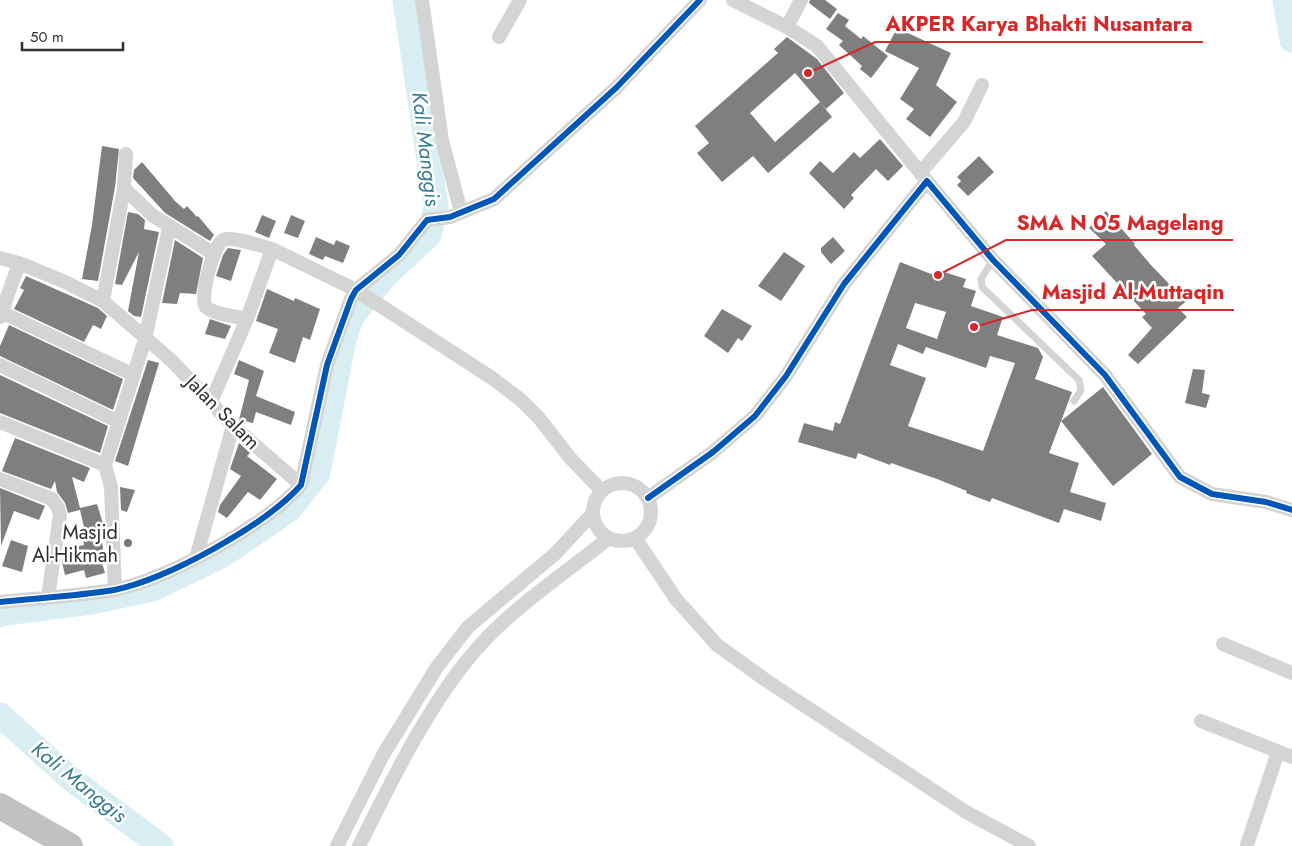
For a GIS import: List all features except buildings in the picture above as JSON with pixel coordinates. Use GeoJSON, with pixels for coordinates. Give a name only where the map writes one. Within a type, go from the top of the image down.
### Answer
{"type":"FeatureCollection","features":[{"type":"Feature","properties":{"kind":"highway"},"geometry":{"type":"LineString","coordinates":[[0,806],[70,846]]}},
{"type":"Feature","properties":{"kind":"street"},"geometry":{"type":"LineString","coordinates":[[422,0],[442,140],[456,214]]}},
{"type":"Feature","properties":{"kind":"street"},"geometry":{"type":"LineString","coordinates":[[499,37],[520,0]]}},
{"type":"Feature","properties":{"kind":"street"},"geometry":{"type":"LineString","coordinates":[[0,602],[115,590],[176,570],[264,518],[288,500],[301,485],[327,365],[340,324],[358,291],[399,255],[427,220],[456,214],[494,199],[617,87],[700,0]]}},
{"type":"Feature","properties":{"kind":"street"},"geometry":{"type":"LineString","coordinates":[[733,0],[787,27],[817,46],[993,260],[1105,375],[1180,476],[1212,494],[1266,502],[1292,510]]}},
{"type":"Feature","properties":{"kind":"street"},"geometry":{"type":"LineString","coordinates":[[787,27],[800,0]]}},
{"type":"Feature","properties":{"kind":"street"},"geometry":{"type":"LineString","coordinates":[[648,498],[713,452],[754,416],[786,376],[844,284],[964,122],[982,85]]}},
{"type":"Feature","properties":{"kind":"street"},"geometry":{"type":"LineString","coordinates":[[103,302],[124,188],[126,154]]}},
{"type":"Feature","properties":{"kind":"street"},"geometry":{"type":"LineString","coordinates":[[124,188],[152,215],[214,254]]}},
{"type":"Feature","properties":{"kind":"street"},"geometry":{"type":"LineString","coordinates":[[115,590],[111,488],[106,466],[145,339],[170,228]]}},
{"type":"Feature","properties":{"kind":"street"},"geometry":{"type":"LineString","coordinates":[[247,319],[212,310],[205,306],[202,299],[214,254],[218,244],[224,240],[232,239],[272,249],[358,291],[492,378],[520,400],[602,491]]}},
{"type":"Feature","properties":{"kind":"street"},"geometry":{"type":"LineString","coordinates":[[211,402],[247,319],[272,249]]}},
{"type":"Feature","properties":{"kind":"street","name":"Jalan Salam"},"geometry":{"type":"LineString","coordinates":[[0,258],[20,263],[51,275],[103,302],[172,361],[234,426],[301,485]]}},
{"type":"Feature","properties":{"kind":"street"},"geometry":{"type":"LineString","coordinates":[[20,263],[1,314],[134,375]]}},
{"type":"Feature","properties":{"kind":"street"},"geometry":{"type":"LineString","coordinates":[[0,365],[119,422]]}},
{"type":"Feature","properties":{"kind":"street"},"geometry":{"type":"LineString","coordinates":[[0,422],[106,466]]}},
{"type":"Feature","properties":{"kind":"street"},"geometry":{"type":"LineString","coordinates":[[196,558],[234,426]]}},
{"type":"Feature","properties":{"kind":"street"},"geometry":{"type":"LineString","coordinates":[[0,479],[52,499],[58,508],[60,515],[48,596]]}},
{"type":"Feature","properties":{"kind":"street"},"geometry":{"type":"LineString","coordinates":[[618,483],[627,483],[642,491],[648,498],[651,516],[648,525],[635,538],[627,541],[609,538],[598,528],[594,505],[602,491],[618,483]]}},
{"type":"Feature","properties":{"kind":"street"},"geometry":{"type":"LineString","coordinates":[[337,846],[383,755],[436,667],[468,627],[555,554],[594,513]]}},
{"type":"Feature","properties":{"kind":"street"},"geometry":{"type":"LineString","coordinates":[[359,846],[402,764],[449,684],[467,660],[484,640],[609,538]]}},
{"type":"Feature","properties":{"kind":"street"},"geometry":{"type":"LineString","coordinates":[[635,538],[676,599],[717,645],[774,687],[966,812],[1029,846]]}},
{"type":"Feature","properties":{"kind":"street"},"geometry":{"type":"LineString","coordinates":[[1224,644],[1292,673]]}},
{"type":"Feature","properties":{"kind":"street"},"geometry":{"type":"LineString","coordinates":[[1201,721],[1292,757]]}},
{"type":"Feature","properties":{"kind":"street"},"geometry":{"type":"LineString","coordinates":[[1247,845],[1278,752]]}},
{"type":"Feature","properties":{"kind":"street"},"geometry":{"type":"LineString","coordinates":[[347,826],[366,833]]}},
{"type":"Feature","properties":{"kind":"lane"},"geometry":{"type":"LineString","coordinates":[[993,260],[981,279],[982,287],[1079,380],[1081,390],[1074,401]]}},
{"type":"Feature","properties":{"kind":"waterway","name":"Kali Manggis"},"geometry":{"type":"LineString","coordinates":[[0,615],[91,602],[153,589],[223,555],[290,509],[318,473],[344,339],[352,316],[384,277],[429,235],[436,207],[405,0]]}},
{"type":"Feature","properties":{"kind":"waterway"},"geometry":{"type":"LineString","coordinates":[[1285,0],[1292,40]]}},
{"type":"Feature","properties":{"kind":"waterway","name":"Kali Manggis"},"geometry":{"type":"LineString","coordinates":[[0,715],[71,779],[161,846]]}},
{"type":"Feature","properties":{"kind":"cycle path"},"geometry":{"type":"LineString","coordinates":[[0,602],[100,592],[136,584],[187,563],[214,549],[285,501],[301,485],[327,365],[356,290],[399,255],[427,220],[450,217],[494,199],[617,87],[700,0]]}},
{"type":"Feature","properties":{"kind":"cycle path"},"geometry":{"type":"LineString","coordinates":[[648,498],[713,452],[755,416],[786,376],[844,284],[927,181],[993,260],[1105,375],[1180,477],[1212,494],[1266,502],[1292,510]]}},
{"type":"Feature","properties":{"kind":"place","name":"AKPER Karya Bhakti Nusantara"},"geometry":{"type":"Point","coordinates":[808,73]}},
{"type":"Feature","properties":{"kind":"place","name":"SMA N 05 Magelang"},"geometry":{"type":"Point","coordinates":[938,275]}},
{"type":"Feature","properties":{"kind":"place","name":"Masjid Al-Muttaqin"},"geometry":{"type":"Point","coordinates":[974,327]}},
{"type":"Feature","properties":{"kind":"place","name":"Masjid Al-Hikmah"},"geometry":{"type":"Point","coordinates":[128,543]}}]}
